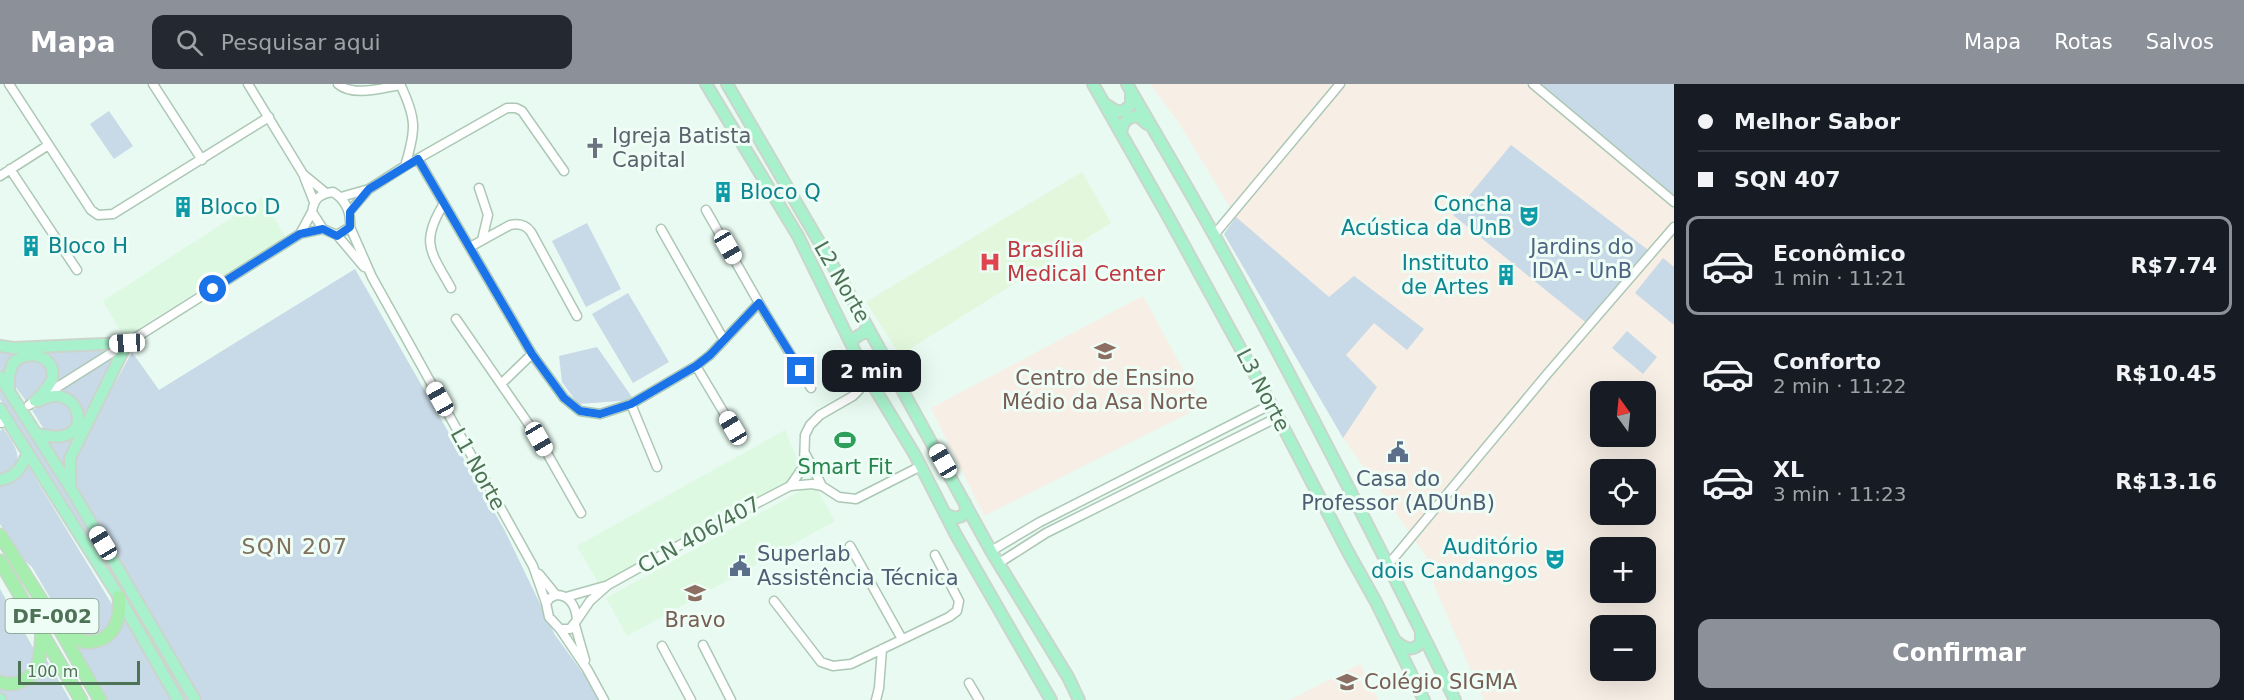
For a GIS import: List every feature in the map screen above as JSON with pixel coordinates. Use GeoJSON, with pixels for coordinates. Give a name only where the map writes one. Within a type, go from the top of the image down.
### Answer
{"type":"FeatureCollection","features":[{"type":"Feature","properties":{"kind":"highway","name":"DF-002"},"geometry":{"type":"LineString","coordinates":[[0,535],[59,628],[100,700]]}},
{"type":"Feature","properties":{"kind":"highway","name":"DF-002"},"geometry":{"type":"LineString","coordinates":[[0,561],[81,700]]}},
{"type":"Feature","properties":{"kind":"highway"},"geometry":{"type":"LineString","coordinates":[[59,628],[84,642],[103,638],[118,623],[119,597]]}},
{"type":"Feature","properties":{"kind":"highway"},"geometry":{"type":"LineString","coordinates":[[0,682],[16,684],[30,677],[40,660],[42,630]]}},
{"type":"Feature","properties":{"kind":"main road","name":"L2 Norte"},"geometry":{"type":"LineString","coordinates":[[706,84],[798,236],[867,374],[921,466],[945,514],[1051,700]]}},
{"type":"Feature","properties":{"kind":"main road","name":"L2 Norte"},"geometry":{"type":"LineString","coordinates":[[727,84],[991,550],[1068,677],[1079,700]]}},
{"type":"Feature","properties":{"kind":"main road","name":"L3 Norte"},"geometry":{"type":"LineString","coordinates":[[1093,84],[1278,417],[1395,639],[1424,700]]}},
{"type":"Feature","properties":{"kind":"main road"},"geometry":{"type":"LineString","coordinates":[[1105,104],[1118,111],[1128,109],[1131,104],[1129,87]]}},
{"type":"Feature","properties":{"kind":"main road","name":"L3 Norte"},"geometry":{"type":"LineString","coordinates":[[1129,87],[1214,235],[1388,565],[1455,700]]}},
{"type":"Feature","properties":{"kind":"main road"},"geometry":{"type":"LineString","coordinates":[[1121,134],[1124,121],[1138,116],[1156,136]]}},
{"type":"Feature","properties":{"kind":"main road"},"geometry":{"type":"LineString","coordinates":[[852,345],[852,339],[858,334],[870,333]]}},
{"type":"Feature","properties":{"kind":"main road"},"geometry":{"type":"LineString","coordinates":[[0,346],[12,348],[127,343],[70,458],[70,487]]}},
{"type":"Feature","properties":{"kind":"main road"},"geometry":{"type":"LineString","coordinates":[[9,391],[9,375],[13,363],[26,355],[38,356],[46,361],[52,375],[45,392],[32,403]]}},
{"type":"Feature","properties":{"kind":"main road"},"geometry":{"type":"LineString","coordinates":[[0,377],[70,487],[195,700]]}},
{"type":"Feature","properties":{"kind":"main road"},"geometry":{"type":"LineString","coordinates":[[32,403],[61,396],[74,404],[78,420],[74,430],[68,434],[47,436],[35,433]]}},
{"type":"Feature","properties":{"kind":"main road"},"geometry":{"type":"LineString","coordinates":[[0,409],[119,597],[178,700]]}},
{"type":"Feature","properties":{"kind":"main road"},"geometry":{"type":"LineString","coordinates":[[0,480],[11,478],[16,474],[28,453]]}},
{"type":"Feature","properties":{"kind":"main road"},"geometry":{"type":"LineString","coordinates":[[945,514],[951,518],[962,516],[966,511],[965,501]]}},
{"type":"Feature","properties":{"kind":"main road"},"geometry":{"type":"LineString","coordinates":[[1395,639],[1405,648],[1413,648],[1421,642],[1420,630]]}},
{"type":"Feature","properties":{"kind":"street"},"geometry":{"type":"LineString","coordinates":[[9,84],[47,146],[91,210],[102,216],[113,214],[269,117]]}},
{"type":"Feature","properties":{"kind":"street"},"geometry":{"type":"LineString","coordinates":[[153,84],[202,160]]}},
{"type":"Feature","properties":{"kind":"street"},"geometry":{"type":"LineString","coordinates":[[248,84],[303,174],[314,202]]}},
{"type":"Feature","properties":{"kind":"street"},"geometry":{"type":"LineString","coordinates":[[338,84],[342,88],[356,90],[400,84],[414,124],[412,142],[405,166]]}},
{"type":"Feature","properties":{"kind":"street"},"geometry":{"type":"LineString","coordinates":[[1214,235],[1340,84]]}},
{"type":"Feature","properties":{"kind":"street"},"geometry":{"type":"LineString","coordinates":[[1533,84],[1674,202]]}},
{"type":"Feature","properties":{"kind":"street"},"geometry":{"type":"LineString","coordinates":[[341,197],[369,189],[502,110],[516,108],[522,111],[564,171]]}},
{"type":"Feature","properties":{"kind":"street"},"geometry":{"type":"LineString","coordinates":[[0,176],[47,146]]}},
{"type":"Feature","properties":{"kind":"street"},"geometry":{"type":"LineString","coordinates":[[418,159],[532,354],[564,398],[576,409],[600,414],[631,404],[696,366],[710,355],[759,303]]}},
{"type":"Feature","properties":{"kind":"street"},"geometry":{"type":"LineString","coordinates":[[10,169],[77,270]]}},
{"type":"Feature","properties":{"kind":"street"},"geometry":{"type":"LineString","coordinates":[[303,174],[326,193]]}},
{"type":"Feature","properties":{"kind":"street"},"geometry":{"type":"LineString","coordinates":[[479,188],[488,215],[482,240]]}},
{"type":"Feature","properties":{"kind":"street"},"geometry":{"type":"LineString","coordinates":[[350,212],[369,189]]}},
{"type":"Feature","properties":{"kind":"street"},"geometry":{"type":"LineString","coordinates":[[300,234],[312,212],[314,202],[319,196],[333,192],[341,197],[350,212],[350,227],[337,236],[323,229],[312,212]]}},
{"type":"Feature","properties":{"kind":"street"},"geometry":{"type":"LineString","coordinates":[[443,205],[434,221],[429,243],[432,254],[451,288]]}},
{"type":"Feature","properties":{"kind":"street"},"geometry":{"type":"LineString","coordinates":[[706,210],[811,388]]}},
{"type":"Feature","properties":{"kind":"street"},"geometry":{"type":"LineString","coordinates":[[470,248],[513,224],[521,224],[530,230],[577,316]]}},
{"type":"Feature","properties":{"kind":"street","name":"L1 Norte"},"geometry":{"type":"LineString","coordinates":[[350,227],[372,277],[533,566],[556,595]]}},
{"type":"Feature","properties":{"kind":"street"},"geometry":{"type":"LineString","coordinates":[[1388,565],[1548,373],[1674,227]]}},
{"type":"Feature","properties":{"kind":"street"},"geometry":{"type":"LineString","coordinates":[[32,403],[300,234],[323,229]]}},
{"type":"Feature","properties":{"kind":"street"},"geometry":{"type":"LineString","coordinates":[[661,230],[724,340]]}},
{"type":"Feature","properties":{"kind":"street","name":"L1 Norte"},"geometry":{"type":"LineString","coordinates":[[337,236],[372,277]]}},
{"type":"Feature","properties":{"kind":"street"},"geometry":{"type":"LineString","coordinates":[[456,320],[539,439],[581,513]]}},
{"type":"Feature","properties":{"kind":"street"},"geometry":{"type":"LineString","coordinates":[[501,384],[532,354]]}},
{"type":"Feature","properties":{"kind":"street"},"geometry":{"type":"LineString","coordinates":[[696,366],[733,428]]}},
{"type":"Feature","properties":{"kind":"street"},"geometry":{"type":"LineString","coordinates":[[790,486],[800,474],[806,455],[805,435],[810,425],[820,415],[853,396],[859,390],[867,374]]}},
{"type":"Feature","properties":{"kind":"street"},"geometry":{"type":"LineString","coordinates":[[631,404],[657,467]]}},
{"type":"Feature","properties":{"kind":"street"},"geometry":{"type":"LineString","coordinates":[[991,550],[1040,522],[1270,405]]}},
{"type":"Feature","properties":{"kind":"street"},"geometry":{"type":"LineString","coordinates":[[999,563],[1046,533],[1278,417]]}},
{"type":"Feature","properties":{"kind":"street"},"geometry":{"type":"LineString","coordinates":[[806,455],[822,486]]}},
{"type":"Feature","properties":{"kind":"street"},"geometry":{"type":"LineString","coordinates":[[790,486],[806,484],[822,486],[839,497],[856,499],[921,466]]}},
{"type":"Feature","properties":{"kind":"street","name":"CLN 406/407"},"geometry":{"type":"LineString","coordinates":[[576,622],[590,601],[608,585],[790,486]]}},
{"type":"Feature","properties":{"kind":"street"},"geometry":{"type":"LineString","coordinates":[[850,546],[902,639]]}},
{"type":"Feature","properties":{"kind":"street"},"geometry":{"type":"LineString","coordinates":[[774,601],[821,662],[840,666],[851,664],[949,617],[959,607],[959,601],[935,555]]}},
{"type":"Feature","properties":{"kind":"street","name":"L1 Norte"},"geometry":{"type":"LineString","coordinates":[[533,566],[546,603]]}},
{"type":"Feature","properties":{"kind":"street","name":"CLN 406/407"},"geometry":{"type":"LineString","coordinates":[[566,597],[608,585]]}},
{"type":"Feature","properties":{"kind":"street"},"geometry":{"type":"LineString","coordinates":[[587,669],[573,605],[566,597],[556,595],[546,603],[549,617],[560,629],[587,669],[604,700]]}},
{"type":"Feature","properties":{"kind":"street"},"geometry":{"type":"LineString","coordinates":[[560,629],[570,629],[576,622]]}},
{"type":"Feature","properties":{"kind":"street"},"geometry":{"type":"LineString","coordinates":[[703,645],[731,700]]}},
{"type":"Feature","properties":{"kind":"street"},"geometry":{"type":"LineString","coordinates":[[662,646],[691,700]]}},
{"type":"Feature","properties":{"kind":"street"},"geometry":{"type":"LineString","coordinates":[[876,700],[882,650]]}},
{"type":"Feature","properties":{"kind":"street"},"geometry":{"type":"LineString","coordinates":[[969,683],[979,700]]}},
{"type":"Feature","properties":{"kind":"shaded area"},"geometry":{"type":"Polygon","coordinates":[[[1150,84],[1674,84],[1674,700],[1484,700],[1435,588],[1426,556],[1343,438],[1240,224],[1179,123],[1150,84]]]}},
{"type":"Feature","properties":{"kind":"shaded area","name":"Brasília Medical Center"},"geometry":{"type":"Polygon","coordinates":[[[1082,172],[1111,223],[900,355],[866,302],[1082,172]]]}},
{"type":"Feature","properties":{"kind":"shaded area"},"geometry":{"type":"Polygon","coordinates":[[[262,198],[286,237],[124,337],[103,301],[262,198]]]}},
{"type":"Feature","properties":{"kind":"shaded area","name":"Centro de Ensino Médio da Asa Norte"},"geometry":{"type":"Polygon","coordinates":[[[1143,296],[1203,406],[984,516],[931,408],[1143,296]]]}},
{"type":"Feature","properties":{"kind":"shaded area"},"geometry":{"type":"Polygon","coordinates":[[[785,430],[801,468],[793,479],[600,586],[577,546],[785,430]]]}},
{"type":"Feature","properties":{"kind":"shaded area"},"geometry":{"type":"Polygon","coordinates":[[[817,489],[835,521],[627,636],[606,598],[802,490],[817,489]]]}},
{"type":"Feature","properties":{"kind":"shaded area","name":"Colégio SIGMA"},"geometry":{"type":"Polygon","coordinates":[[[1360,664],[1378,700],[1290,700],[1360,664]]]}},
{"type":"Feature","properties":{"kind":"green space"},"geometry":{"type":"Polygon","coordinates":[[[1533,84],[1674,84],[1674,202],[1533,84]]]}},
{"type":"Feature","properties":{"kind":"green space"},"geometry":{"type":"Polygon","coordinates":[[[109,111],[133,146],[114,159],[90,124],[109,111]]]}},
{"type":"Feature","properties":{"kind":"green space","name":"Jardins do IDA - UnB"},"geometry":{"type":"Polygon","coordinates":[[[1511,145],[1652,253],[1589,325],[1453,215],[1511,145]]]}},
{"type":"Feature","properties":{"kind":"green space"},"geometry":{"type":"Polygon","coordinates":[[[1236,217],[1329,297],[1354,276],[1424,329],[1407,350],[1374,323],[1346,355],[1377,387],[1343,438],[1224,234],[1236,217]]]}},
{"type":"Feature","properties":{"kind":"green space"},"geometry":{"type":"Polygon","coordinates":[[[587,223],[621,289],[586,307],[552,241],[587,223]]]}},
{"type":"Feature","properties":{"kind":"green space"},"geometry":{"type":"Polygon","coordinates":[[[1663,258],[1674,267],[1674,325],[1635,293],[1663,258]]]}},
{"type":"Feature","properties":{"kind":"green space"},"geometry":{"type":"Polygon","coordinates":[[[355,269],[505,531],[555,635],[588,680],[599,700],[198,700],[42,439],[59,441],[80,421],[57,392],[117,354],[67,452],[66,472],[132,352],[159,390],[355,269]]]}},
{"type":"Feature","properties":{"kind":"green space"},"geometry":{"type":"Polygon","coordinates":[[[628,293],[669,362],[633,383],[592,314],[628,293]]]}},
{"type":"Feature","properties":{"kind":"green space"},"geometry":{"type":"Polygon","coordinates":[[[1627,331],[1657,357],[1643,374],[1612,348],[1627,331]]]}},
{"type":"Feature","properties":{"kind":"green space"},"geometry":{"type":"Polygon","coordinates":[[[112,347],[53,385],[54,370],[25,352],[7,380],[0,369],[0,350],[112,347]]]}},
{"type":"Feature","properties":{"kind":"green space"},"geometry":{"type":"Polygon","coordinates":[[[597,347],[634,400],[578,404],[562,382],[559,356],[597,347]]]}},
{"type":"Feature","properties":{"kind":"green space"},"geometry":{"type":"Polygon","coordinates":[[[22,359],[40,361],[47,374],[45,384],[26,401],[15,386],[13,371],[22,359]]]}},
{"type":"Feature","properties":{"kind":"green space"},"geometry":{"type":"Polygon","coordinates":[[[0,387],[104,551],[189,700],[184,700],[99,555],[0,399],[0,387]]]}},
{"type":"Feature","properties":{"kind":"green space"},"geometry":{"type":"Polygon","coordinates":[[[52,399],[68,403],[75,418],[66,433],[45,431],[32,410],[52,399]]]}},
{"type":"Feature","properties":{"kind":"green space"},"geometry":{"type":"Polygon","coordinates":[[[3,428],[13,443],[17,458],[14,469],[0,476],[0,431],[3,428]]]}},
{"type":"Feature","properties":{"kind":"green space"},"geometry":{"type":"Polygon","coordinates":[[[25,461],[113,606],[114,615],[110,629],[88,640],[66,625],[32,567],[20,557],[0,524],[0,482],[25,461]]]}},
{"type":"Feature","properties":{"kind":"green space"},"geometry":{"type":"Polygon","coordinates":[[[0,589],[35,651],[31,664],[24,673],[13,677],[0,675],[0,589]]]}},
{"type":"Feature","properties":{"kind":"green space"},"geometry":{"type":"Polygon","coordinates":[[[124,616],[172,700],[105,700],[72,643],[90,648],[105,644],[117,633],[124,616]]]}},
{"type":"Feature","properties":{"kind":"green space"},"geometry":{"type":"Polygon","coordinates":[[[44,655],[70,700],[5,700],[0,692],[0,685],[13,686],[44,655]]]}},
{"type":"Feature","properties":{"kind":"place","name":"Igreja Batista Capital"},"geometry":{"type":"Point","coordinates":[595,148]}},
{"type":"Feature","properties":{"kind":"place","name":"Bloco Q"},"geometry":{"type":"Point","coordinates":[723,192]}},
{"type":"Feature","properties":{"kind":"place","name":"Bloco D"},"geometry":{"type":"Point","coordinates":[183,207]}},
{"type":"Feature","properties":{"kind":"place","name":"Concha Acústica da UnB"},"geometry":{"type":"Point","coordinates":[1529,216]}},
{"type":"Feature","properties":{"kind":"place","name":"Bloco H"},"geometry":{"type":"Point","coordinates":[31,246]}},
{"type":"Feature","properties":{"kind":"place","name":"Brasília Medical Center"},"geometry":{"type":"Point","coordinates":[990,262]}},
{"type":"Feature","properties":{"kind":"place","name":"Instituto de Artes"},"geometry":{"type":"Point","coordinates":[1506,275]}},
{"type":"Feature","properties":{"kind":"place","name":"Centro de Ensino Médio da Asa Norte"},"geometry":{"type":"Point","coordinates":[1105,351]}},
{"type":"Feature","properties":{"kind":"place","name":"Smart Fit"},"geometry":{"type":"Point","coordinates":[845,440]}},
{"type":"Feature","properties":{"kind":"place","name":"Casa do Professor (ADUnB)"},"geometry":{"type":"Point","coordinates":[1398,452]}},
{"type":"Feature","properties":{"kind":"place","name":"Auditório dois Candangos"},"geometry":{"type":"Point","coordinates":[1555,559]}},
{"type":"Feature","properties":{"kind":"place","name":"Superlab Assistência Técnica"},"geometry":{"type":"Point","coordinates":[740,566]}},
{"type":"Feature","properties":{"kind":"place","name":"Bravo"},"geometry":{"type":"Point","coordinates":[695,593]}},
{"type":"Feature","properties":{"kind":"place","name":"Colégio SIGMA"},"geometry":{"type":"Point","coordinates":[1347,682]}},
{"type":"Feature","properties":{"kind":"district","name":"SQN 207"},"geometry":{"type":"Point","coordinates":[295,546]}},
{"type":"Feature","properties":{"kind":"route"},"geometry":{"type":"LineString","coordinates":[[213,289],[300,234],[323,229],[337,236],[350,227],[350,212],[369,189],[418,159],[532,354],[564,398],[576,409],[600,414],[631,404],[696,366],[710,355],[759,303],[801,371]]}}]}
